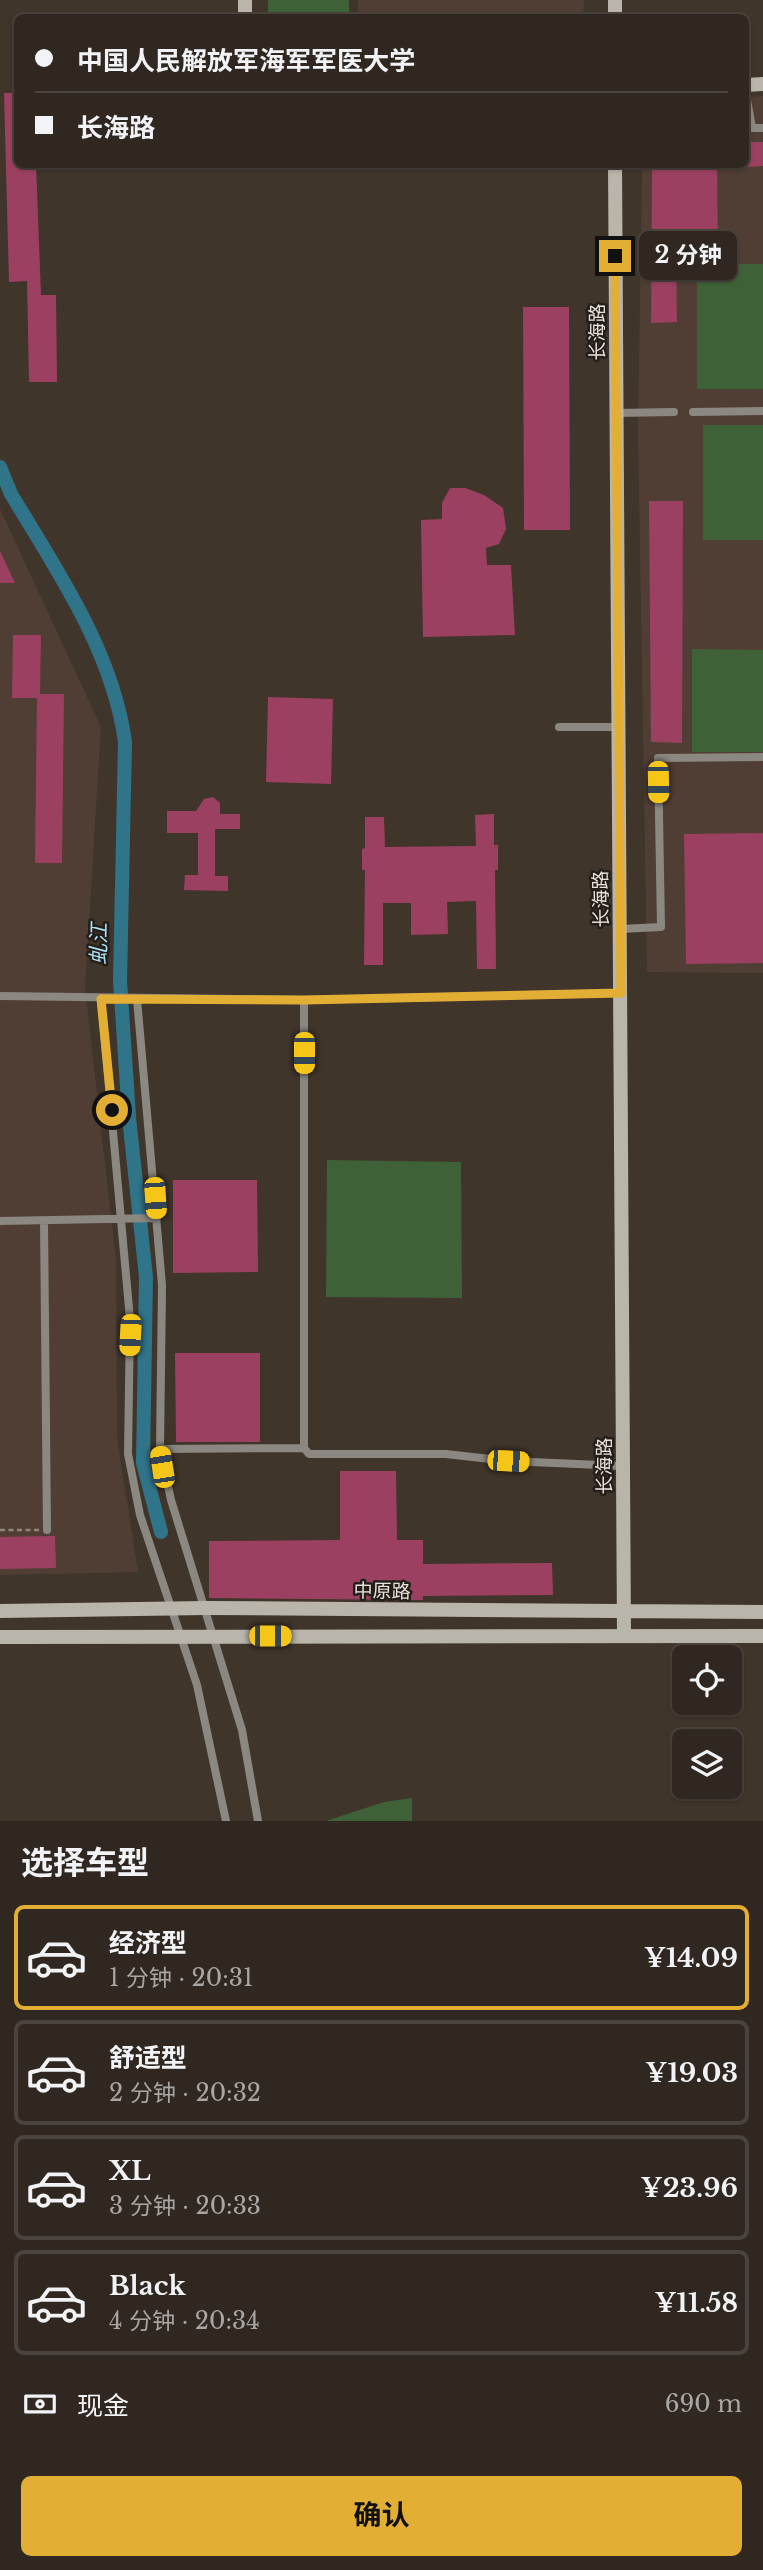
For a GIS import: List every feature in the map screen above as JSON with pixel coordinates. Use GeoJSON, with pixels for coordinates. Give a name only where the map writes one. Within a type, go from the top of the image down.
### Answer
{"type":"FeatureCollection","features":[{"type":"Feature","properties":{"kind":"street","name":"长海路"},"geometry":{"type":"LineString","coordinates":[[615,168],[624,1634]]}},
{"type":"Feature","properties":{"kind":"street","name":"中原路"},"geometry":{"type":"LineString","coordinates":[[0,1611],[206,1608],[763,1612]]}},
{"type":"Feature","properties":{"kind":"street"},"geometry":{"type":"LineString","coordinates":[[0,1637],[624,1634],[763,1636]]}},
{"type":"Feature","properties":{"kind":"lane"},"geometry":{"type":"LineString","coordinates":[[749,111],[752,128],[763,128]]}},
{"type":"Feature","properties":{"kind":"lane"},"geometry":{"type":"LineString","coordinates":[[693,412],[763,411]]}},
{"type":"Feature","properties":{"kind":"lane"},"geometry":{"type":"LineString","coordinates":[[617,413],[674,412]]}},
{"type":"Feature","properties":{"kind":"lane"},"geometry":{"type":"LineString","coordinates":[[559,727],[619,727]]}},
{"type":"Feature","properties":{"kind":"lane"},"geometry":{"type":"LineString","coordinates":[[621,929],[661,927],[658,758],[763,757]]}},
{"type":"Feature","properties":{"kind":"lane"},"geometry":{"type":"LineString","coordinates":[[0,996],[304,1000],[621,993]]}},
{"type":"Feature","properties":{"kind":"lane"},"geometry":{"type":"LineString","coordinates":[[105,999],[126,1220],[130,1319],[128,1454],[140,1515],[197,1685],[226,1821]]}},
{"type":"Feature","properties":{"kind":"lane"},"geometry":{"type":"LineString","coordinates":[[134,999],[162,1308],[160,1449],[171,1500],[215,1637],[247,1751],[258,1821]]}},
{"type":"Feature","properties":{"kind":"lane"},"geometry":{"type":"LineString","coordinates":[[304,1000],[304,1448],[309,1454],[446,1454],[508,1461],[623,1466]]}},
{"type":"Feature","properties":{"kind":"lane"},"geometry":{"type":"LineString","coordinates":[[0,1221],[152,1218]]}},
{"type":"Feature","properties":{"kind":"lane"},"geometry":{"type":"LineString","coordinates":[[44,1221],[47,1530]]}},
{"type":"Feature","properties":{"kind":"lane"},"geometry":{"type":"LineString","coordinates":[[160,1449],[304,1448]]}},
{"type":"Feature","properties":{"kind":"path"},"geometry":{"type":"LineString","coordinates":[[0,1530],[47,1530]]}},
{"type":"Feature","properties":{"kind":"shaded area"},"geometry":{"type":"Polygon","coordinates":[[[358,0],[584,0],[583,14],[358,14],[358,0]]]}},
{"type":"Feature","properties":{"kind":"shaded area"},"geometry":{"type":"Polygon","coordinates":[[[763,96],[763,973],[647,972],[638,431],[642,168],[749,168],[749,97],[763,96]]]}},
{"type":"Feature","properties":{"kind":"shaded area"},"geometry":{"type":"Polygon","coordinates":[[[0,509],[101,727],[85,988],[116,1260],[117,1438],[138,1572],[0,1575],[0,509]]]}},
{"type":"Feature","properties":{"kind":"green space"},"geometry":{"type":"Polygon","coordinates":[[[268,0],[349,0],[349,14],[268,14],[268,0]]]}},
{"type":"Feature","properties":{"kind":"green space"},"geometry":{"type":"Polygon","coordinates":[[[697,264],[763,264],[763,389],[697,389],[697,264]]]}},
{"type":"Feature","properties":{"kind":"green space"},"geometry":{"type":"Polygon","coordinates":[[[703,425],[763,425],[763,540],[703,540],[703,425]]]}},
{"type":"Feature","properties":{"kind":"green space"},"geometry":{"type":"Polygon","coordinates":[[[692,649],[763,650],[763,752],[692,752],[692,649]]]}},
{"type":"Feature","properties":{"kind":"green space"},"geometry":{"type":"Polygon","coordinates":[[[327,1160],[461,1162],[462,1298],[326,1297],[327,1160]]]}},
{"type":"Feature","properties":{"kind":"green space"},"geometry":{"type":"Polygon","coordinates":[[[412,1798],[412,1821],[326,1821],[384,1802],[412,1798]]]}},
{"type":"Feature","properties":{"kind":"building"},"geometry":{"type":"Polygon","coordinates":[[[4,93],[14,93],[14,168],[36,168],[41,295],[56,295],[57,382],[29,382],[27,281],[9,282],[4,93]]]}},
{"type":"Feature","properties":{"kind":"building"},"geometry":{"type":"Polygon","coordinates":[[[749,142],[763,142],[763,166],[749,167],[749,142]]]}},
{"type":"Feature","properties":{"kind":"building"},"geometry":{"type":"Polygon","coordinates":[[[652,168],[717,168],[718,257],[676,257],[677,322],[651,323],[652,168]]]}},
{"type":"Feature","properties":{"kind":"building"},"geometry":{"type":"Polygon","coordinates":[[[523,307],[569,307],[570,530],[524,530],[523,307]]]}},
{"type":"Feature","properties":{"kind":"building"},"geometry":{"type":"Polygon","coordinates":[[[450,488],[465,488],[484,495],[503,508],[506,529],[499,544],[486,548],[487,565],[511,565],[515,635],[423,637],[421,520],[442,519],[442,503],[450,488]]]}},
{"type":"Feature","properties":{"kind":"building"},"geometry":{"type":"Polygon","coordinates":[[[649,501],[683,501],[682,743],[651,742],[649,501]]]}},
{"type":"Feature","properties":{"kind":"building"},"geometry":{"type":"Polygon","coordinates":[[[0,551],[15,583],[0,583],[0,551]]]}},
{"type":"Feature","properties":{"kind":"building"},"geometry":{"type":"Polygon","coordinates":[[[13,635],[41,635],[40,694],[64,694],[62,863],[35,863],[37,698],[12,698],[13,635]]]}},
{"type":"Feature","properties":{"kind":"building"},"geometry":{"type":"Polygon","coordinates":[[[268,697],[333,699],[331,784],[266,782],[268,697]]]}},
{"type":"Feature","properties":{"kind":"building"},"geometry":{"type":"Polygon","coordinates":[[[213,797],[220,803],[220,814],[240,814],[240,829],[215,829],[215,876],[228,876],[228,891],[184,890],[185,875],[198,875],[198,833],[167,833],[167,811],[196,811],[204,799],[213,797]]]}},
{"type":"Feature","properties":{"kind":"building"},"geometry":{"type":"Polygon","coordinates":[[[494,814],[494,845],[498,845],[498,870],[495,870],[496,969],[477,969],[476,901],[447,902],[448,934],[411,935],[411,903],[383,903],[383,965],[364,965],[365,870],[362,870],[362,849],[365,848],[365,817],[384,817],[385,847],[476,846],[475,815],[494,814]]]}},
{"type":"Feature","properties":{"kind":"building"},"geometry":{"type":"Polygon","coordinates":[[[763,833],[763,963],[686,964],[684,834],[763,833]]]}},
{"type":"Feature","properties":{"kind":"building"},"geometry":{"type":"Polygon","coordinates":[[[173,1180],[257,1180],[258,1272],[173,1273],[173,1180]]]}},
{"type":"Feature","properties":{"kind":"building"},"geometry":{"type":"Polygon","coordinates":[[[175,1353],[260,1353],[260,1442],[176,1442],[175,1353]]]}},
{"type":"Feature","properties":{"kind":"building"},"geometry":{"type":"Polygon","coordinates":[[[340,1471],[396,1471],[397,1540],[423,1540],[423,1564],[552,1563],[553,1595],[423,1596],[423,1600],[209,1598],[209,1541],[340,1540],[340,1471]]]}},
{"type":"Feature","properties":{"kind":"building"},"geometry":{"type":"Polygon","coordinates":[[[55,1536],[56,1568],[0,1569],[0,1537],[55,1536]]]}},
{"type":"Feature","properties":{"kind":"waterway","name":"虬江"},"geometry":{"type":"LineString","coordinates":[[0,467],[11,494],[64,582],[96,644],[119,709],[125,742],[120,981],[129,1117],[146,1277],[143,1463],[161,1532]]}},
{"type":"Feature","properties":{"kind":"route"},"geometry":{"type":"LineString","coordinates":[[112,1110],[101,999],[304,1000],[621,993],[615,256]]}}]}
